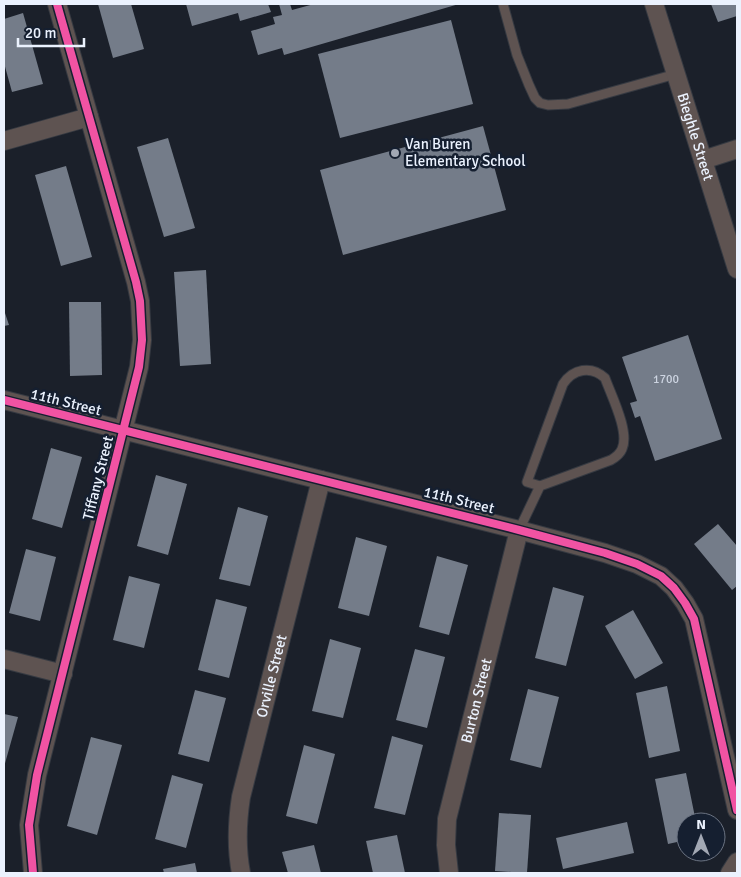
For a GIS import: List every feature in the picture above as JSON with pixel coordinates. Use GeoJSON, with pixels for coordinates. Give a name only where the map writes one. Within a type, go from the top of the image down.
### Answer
{"type":"FeatureCollection","features":[{"type":"Feature","properties":{"kind":"street","name":"Tiffany Street"},"geometry":{"type":"LineString","coordinates":[[33,873],[29,825],[33,794],[124,431],[139,368],[142,340],[140,301],[57,4]]}},
{"type":"Feature","properties":{"kind":"street","name":"Bieghle Street"},"geometry":{"type":"LineString","coordinates":[[654,4],[737,269]]}},
{"type":"Feature","properties":{"kind":"street"},"geometry":{"type":"LineString","coordinates":[[4,141],[89,117]]}},
{"type":"Feature","properties":{"kind":"street"},"geometry":{"type":"LineString","coordinates":[[704,160],[737,149]]}},
{"type":"Feature","properties":{"kind":"street","name":"11th Street"},"geometry":{"type":"LineString","coordinates":[[4,400],[605,553],[637,564],[661,576],[680,596],[694,619],[737,810]]}},
{"type":"Feature","properties":{"kind":"street","name":"Orville Street"},"geometry":{"type":"LineString","coordinates":[[241,873],[237,842],[241,796],[321,480]]}},
{"type":"Feature","properties":{"kind":"street","name":"Burton Street"},"geometry":{"type":"LineString","coordinates":[[449,873],[446,845],[447,819],[519,530]]}},
{"type":"Feature","properties":{"kind":"street"},"geometry":{"type":"LineString","coordinates":[[4,659],[63,674]]}},
{"type":"Feature","properties":{"kind":"lane"},"geometry":{"type":"LineString","coordinates":[[504,4],[516,54],[528,85],[540,103],[548,105],[568,104],[676,74]]}},
{"type":"Feature","properties":{"kind":"lane"},"geometry":{"type":"LineString","coordinates":[[519,530],[540,486],[611,460],[623,448],[624,432],[605,378],[600,373],[583,370],[568,377],[563,384],[527,482],[540,486]]}},
{"type":"Feature","properties":{"kind":"building"},"geometry":{"type":"Polygon","coordinates":[[[98,4],[131,4],[144,49],[113,58],[98,4]]]}},
{"type":"Feature","properties":{"kind":"building"},"geometry":{"type":"Polygon","coordinates":[[[186,4],[268,4],[271,12],[240,21],[238,13],[192,26],[186,4]]]}},
{"type":"Feature","properties":{"kind":"building"},"geometry":{"type":"Polygon","coordinates":[[[279,4],[290,4],[292,10],[314,4],[459,4],[284,55],[282,48],[258,55],[251,31],[275,24],[273,17],[282,15],[279,4]]]}},
{"type":"Feature","properties":{"kind":"building"},"geometry":{"type":"Polygon","coordinates":[[[711,4],[737,4],[737,16],[718,22],[711,4]]]}},
{"type":"Feature","properties":{"kind":"building"},"geometry":{"type":"Polygon","coordinates":[[[23,13],[43,84],[12,92],[4,63],[4,19],[23,13]]]}},
{"type":"Feature","properties":{"kind":"building"},"geometry":{"type":"Polygon","coordinates":[[[451,20],[473,104],[340,138],[318,54],[451,20]]]}},
{"type":"Feature","properties":{"kind":"building"},"geometry":{"type":"Polygon","coordinates":[[[483,126],[506,210],[343,255],[320,170],[483,126]]]}},
{"type":"Feature","properties":{"kind":"building"},"geometry":{"type":"Polygon","coordinates":[[[168,138],[195,228],[164,237],[137,147],[168,138]]]}},
{"type":"Feature","properties":{"kind":"building"},"geometry":{"type":"Polygon","coordinates":[[[66,166],[92,257],[61,266],[35,175],[66,166]]]}},
{"type":"Feature","properties":{"kind":"building"},"geometry":{"type":"Polygon","coordinates":[[[206,270],[211,364],[180,366],[174,272],[206,270]]]}},
{"type":"Feature","properties":{"kind":"building"},"geometry":{"type":"Polygon","coordinates":[[[69,302],[101,302],[102,375],[70,376],[69,302]]]}},
{"type":"Feature","properties":{"kind":"building"},"geometry":{"type":"Polygon","coordinates":[[[4,310],[9,325],[4,326],[4,310]]]}},
{"type":"Feature","properties":{"kind":"building"},"geometry":{"type":"Polygon","coordinates":[[[688,335],[722,439],[655,461],[640,416],[635,418],[630,403],[637,401],[622,357],[688,335]]]}},
{"type":"Feature","properties":{"kind":"building"},"geometry":{"type":"Polygon","coordinates":[[[51,448],[82,457],[62,528],[32,519],[51,448]]]}},
{"type":"Feature","properties":{"kind":"building"},"geometry":{"type":"Polygon","coordinates":[[[156,475],[187,484],[168,555],[137,546],[156,475]]]}},
{"type":"Feature","properties":{"kind":"building"},"geometry":{"type":"Polygon","coordinates":[[[238,507],[268,516],[250,586],[219,579],[238,507]]]}},
{"type":"Feature","properties":{"kind":"building"},"geometry":{"type":"Polygon","coordinates":[[[718,524],[737,546],[737,586],[732,590],[694,544],[718,524]]]}},
{"type":"Feature","properties":{"kind":"building"},"geometry":{"type":"Polygon","coordinates":[[[356,537],[387,546],[369,616],[338,608],[356,537]]]}},
{"type":"Feature","properties":{"kind":"building"},"geometry":{"type":"Polygon","coordinates":[[[26,549],[56,557],[40,621],[9,613],[26,549]]]}},
{"type":"Feature","properties":{"kind":"building"},"geometry":{"type":"Polygon","coordinates":[[[437,556],[468,565],[449,635],[419,627],[437,556]]]}},
{"type":"Feature","properties":{"kind":"building"},"geometry":{"type":"Polygon","coordinates":[[[129,576],[160,584],[144,648],[113,640],[129,576]]]}},
{"type":"Feature","properties":{"kind":"building"},"geometry":{"type":"Polygon","coordinates":[[[553,587],[584,596],[566,666],[535,658],[553,587]]]}},
{"type":"Feature","properties":{"kind":"building"},"geometry":{"type":"Polygon","coordinates":[[[216,599],[247,607],[229,678],[198,670],[216,599]]]}},
{"type":"Feature","properties":{"kind":"building"},"geometry":{"type":"Polygon","coordinates":[[[633,610],[663,663],[635,679],[605,626],[633,610]]]}},
{"type":"Feature","properties":{"kind":"building"},"geometry":{"type":"Polygon","coordinates":[[[330,639],[361,648],[343,718],[312,711],[330,639]]]}},
{"type":"Feature","properties":{"kind":"building"},"geometry":{"type":"Polygon","coordinates":[[[415,649],[445,657],[427,728],[396,720],[415,649]]]}},
{"type":"Feature","properties":{"kind":"building"},"geometry":{"type":"Polygon","coordinates":[[[667,686],[680,751],[649,758],[636,693],[667,686]]]}},
{"type":"Feature","properties":{"kind":"building"},"geometry":{"type":"Polygon","coordinates":[[[528,689],[559,697],[541,768],[510,760],[528,689]]]}},
{"type":"Feature","properties":{"kind":"building"},"geometry":{"type":"Polygon","coordinates":[[[195,690],[226,698],[209,762],[178,754],[195,690]]]}},
{"type":"Feature","properties":{"kind":"building"},"geometry":{"type":"Polygon","coordinates":[[[4,714],[18,717],[4,767],[4,714]]]}},
{"type":"Feature","properties":{"kind":"building"},"geometry":{"type":"Polygon","coordinates":[[[392,736],[423,745],[405,815],[374,808],[392,736]]]}},
{"type":"Feature","properties":{"kind":"building"},"geometry":{"type":"Polygon","coordinates":[[[91,737],[122,745],[97,835],[67,826],[91,737]]]}},
{"type":"Feature","properties":{"kind":"building"},"geometry":{"type":"Polygon","coordinates":[[[304,745],[335,754],[317,824],[286,816],[304,745]]]}},
{"type":"Feature","properties":{"kind":"building"},"geometry":{"type":"Polygon","coordinates":[[[686,773],[694,812],[676,812],[676,842],[668,844],[655,779],[686,773]]]}},
{"type":"Feature","properties":{"kind":"building"},"geometry":{"type":"Polygon","coordinates":[[[172,775],[203,784],[186,848],[155,839],[172,775]]]}},
{"type":"Feature","properties":{"kind":"building"},"geometry":{"type":"Polygon","coordinates":[[[499,813],[531,815],[527,873],[495,871],[499,813]]]}},
{"type":"Feature","properties":{"kind":"building"},"geometry":{"type":"Polygon","coordinates":[[[627,822],[634,853],[563,869],[556,838],[627,822]]]}},
{"type":"Feature","properties":{"kind":"building"},"geometry":{"type":"Polygon","coordinates":[[[397,835],[405,873],[373,873],[366,841],[397,835]]]}},
{"type":"Feature","properties":{"kind":"building"},"geometry":{"type":"Polygon","coordinates":[[[314,845],[321,873],[288,873],[282,852],[314,845]]]}},
{"type":"Feature","properties":{"kind":"building"},"geometry":{"type":"Polygon","coordinates":[[[195,863],[197,873],[164,873],[163,869],[195,863]]]}},
{"type":"Feature","properties":{"kind":"cycle path"},"geometry":{"type":"LineString","coordinates":[[33,873],[29,825],[37,775],[139,367],[142,340],[140,301],[136,282],[57,4]]}},
{"type":"Feature","properties":{"kind":"cycle path"},"geometry":{"type":"LineString","coordinates":[[4,400],[605,553],[637,564],[661,576],[674,588],[694,619],[737,810]]}},
{"type":"Feature","properties":{"kind":"place","name":"Van Buren Elementary School"},"geometry":{"type":"Point","coordinates":[395,153]}}]}
